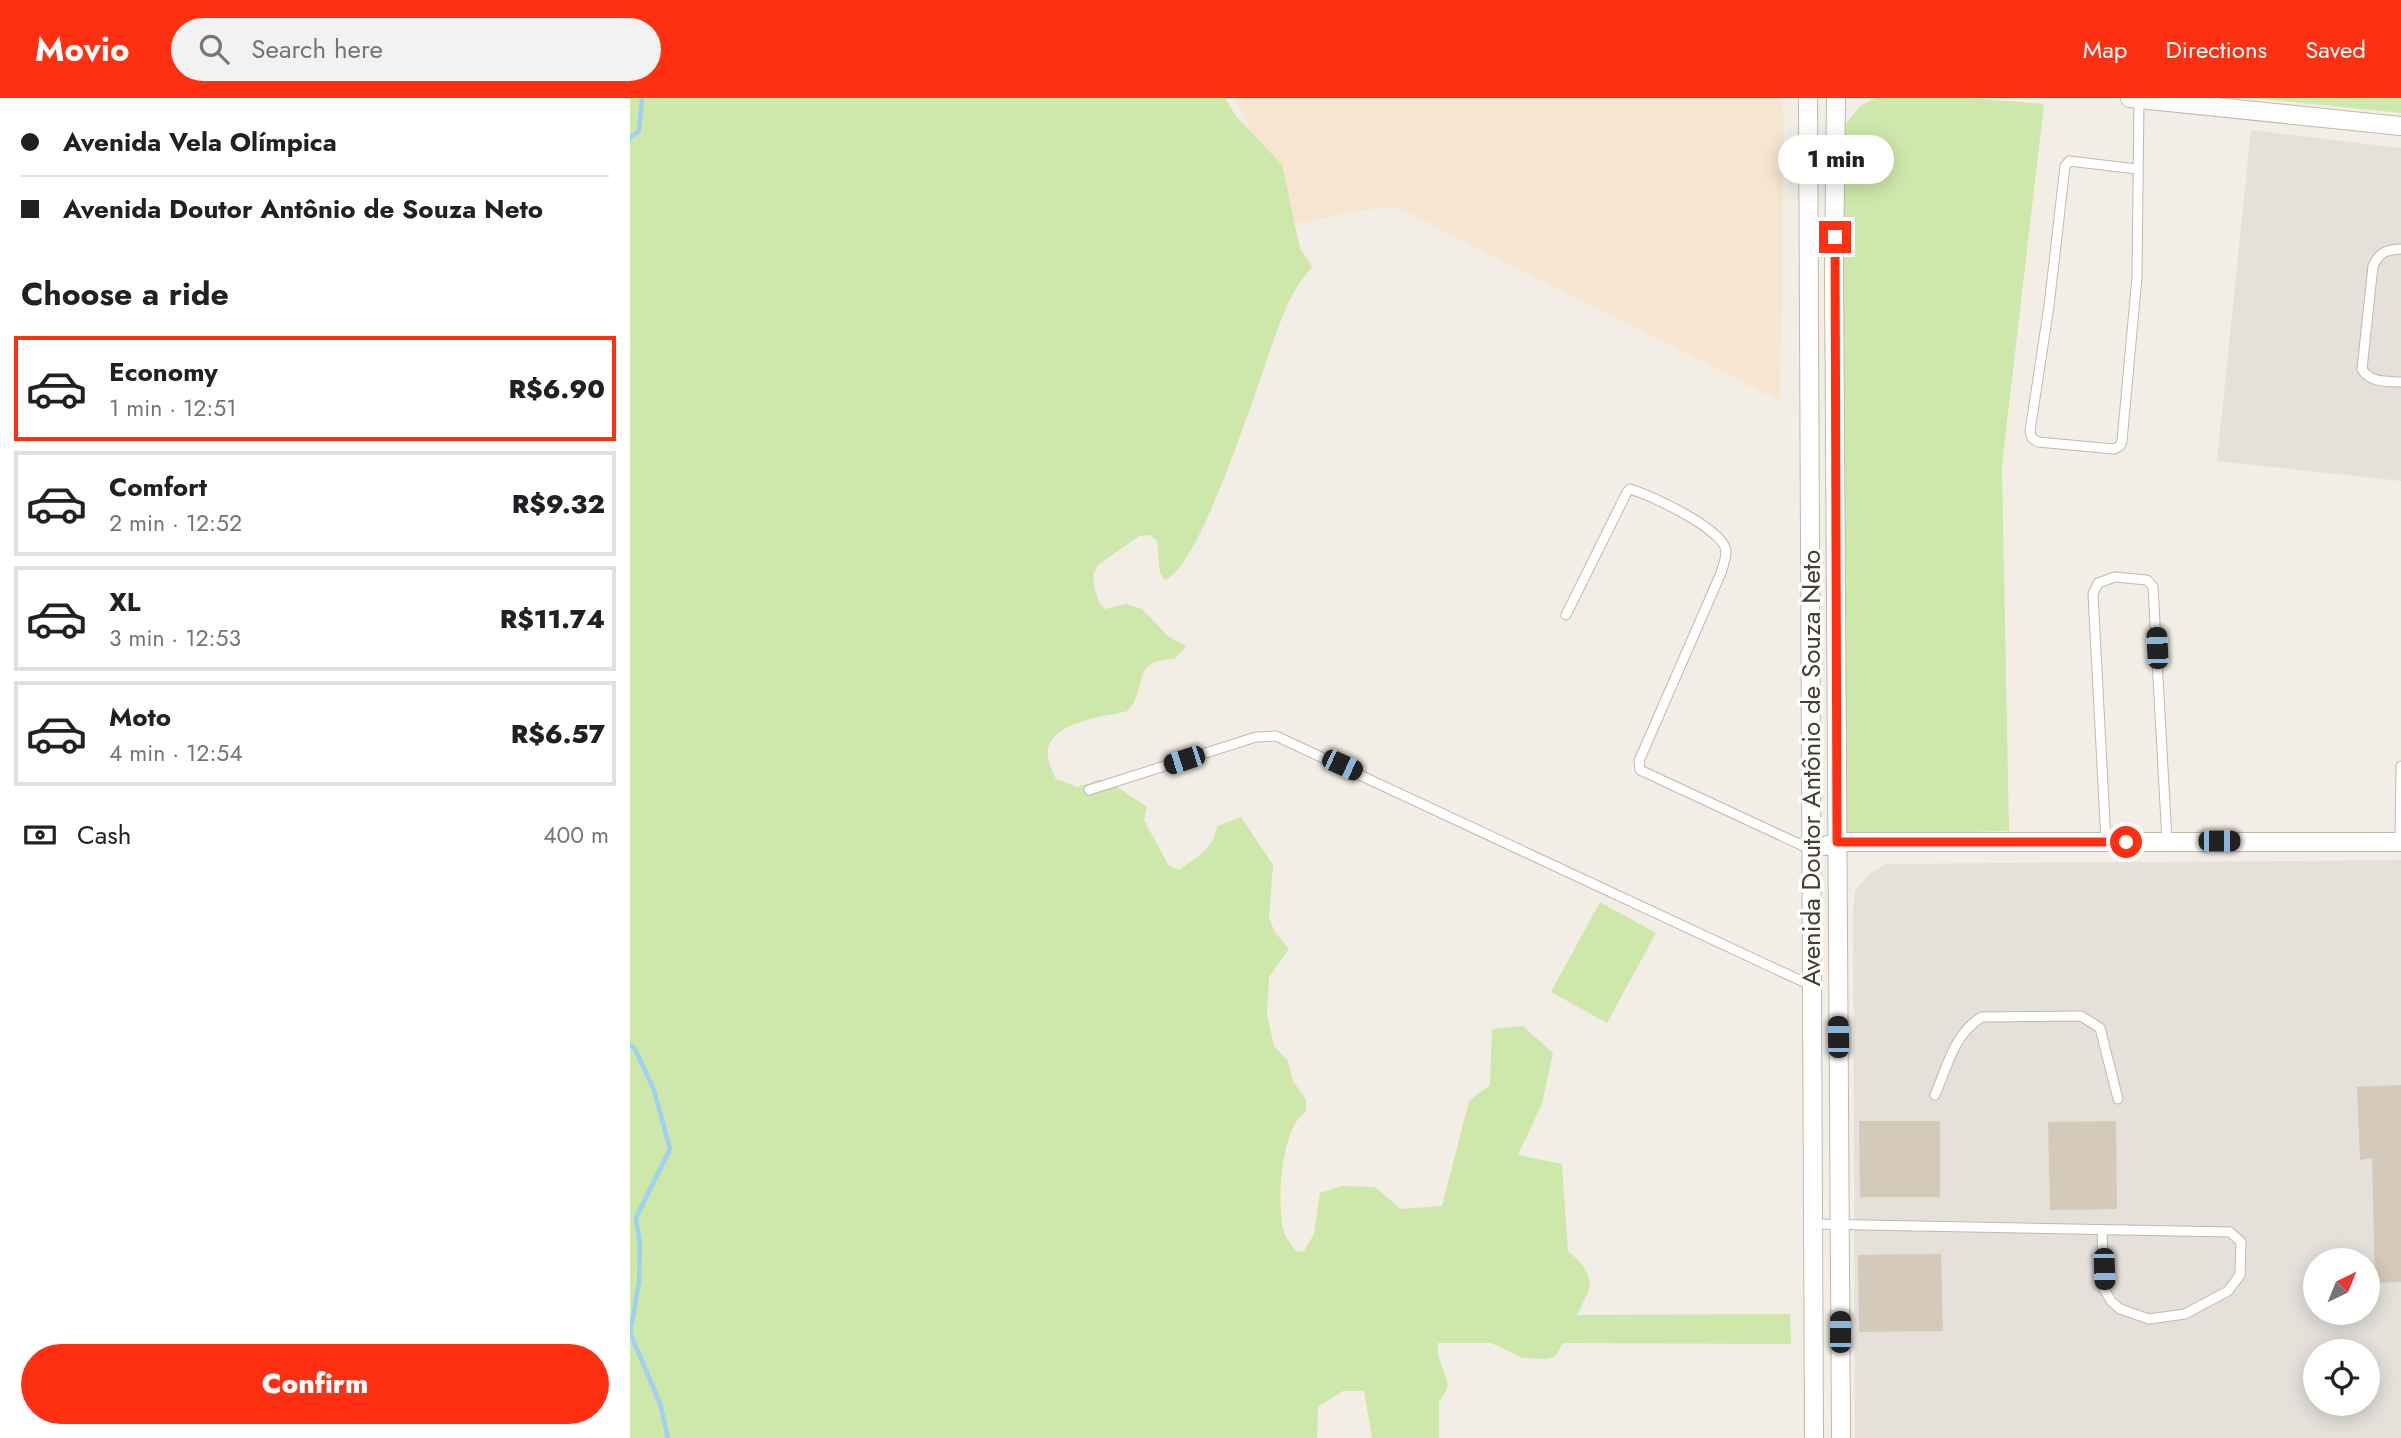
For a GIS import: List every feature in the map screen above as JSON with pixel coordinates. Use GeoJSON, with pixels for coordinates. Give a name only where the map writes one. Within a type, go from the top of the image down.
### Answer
{"type":"FeatureCollection","features":[{"type":"Feature","properties":{"kind":"street","name":"Avenida Doutor Antônio de Souza Neto"},"geometry":{"type":"LineString","coordinates":[[1808,98],[1814,1438]]}},
{"type":"Feature","properties":{"kind":"street","name":"Avenida Doutor Antônio de Souza Neto"},"geometry":{"type":"LineString","coordinates":[[1836,98],[1834,265],[1841,1438]]}},
{"type":"Feature","properties":{"kind":"street"},"geometry":{"type":"LineString","coordinates":[[2130,98],[2401,126]]}},
{"type":"Feature","properties":{"kind":"street"},"geometry":{"type":"LineString","coordinates":[[1809,266],[1834,265]]}},
{"type":"Feature","properties":{"kind":"street"},"geometry":{"type":"LineString","coordinates":[[1812,850],[1837,842],[2401,842]]}},
{"type":"Feature","properties":{"kind":"lane"},"geometry":{"type":"LineString","coordinates":[[2137,169],[2069,161],[2065,166],[2049,306],[2030,431],[2032,438],[2039,442],[2114,449],[2120,446],[2122,441],[2137,277],[2139,99]]}},
{"type":"Feature","properties":{"kind":"lane"},"geometry":{"type":"LineString","coordinates":[[2401,249],[2379,254],[2373,266],[2362,369],[2366,376],[2373,380],[2401,382]]}},
{"type":"Feature","properties":{"kind":"lane"},"geometry":{"type":"LineString","coordinates":[[1566,615],[1630,489],[1705,525],[1721,538],[1726,551],[1721,573],[1639,761],[1640,770],[1812,850]]}},
{"type":"Feature","properties":{"kind":"lane"},"geometry":{"type":"LineString","coordinates":[[2106,842],[2093,594],[2098,583],[2115,578],[2147,580],[2153,587],[2167,841]]}},
{"type":"Feature","properties":{"kind":"lane"},"geometry":{"type":"LineString","coordinates":[[1089,790],[1256,737],[1276,736],[1811,985]]}},
{"type":"Feature","properties":{"kind":"lane"},"geometry":{"type":"LineString","coordinates":[[2401,766],[2401,842]]}},
{"type":"Feature","properties":{"kind":"lane"},"geometry":{"type":"LineString","coordinates":[[1935,1095],[1960,1037],[1969,1024],[1982,1017],[2081,1016],[2100,1028],[2118,1099]]}},
{"type":"Feature","properties":{"kind":"lane"},"geometry":{"type":"LineString","coordinates":[[1813,1090],[1839,1092]]}},
{"type":"Feature","properties":{"kind":"lane"},"geometry":{"type":"LineString","coordinates":[[1814,1224],[2230,1232],[2241,1242],[2240,1275],[2228,1292],[2185,1314],[2149,1319],[2120,1309],[2110,1301],[2104,1289],[2102,1230]]}},
{"type":"Feature","properties":{"kind":"shaded area"},"geometry":{"type":"Polygon","coordinates":[[[1235,98],[1778,98],[1784,113],[1780,401],[1396,207],[1362,210],[1295,224],[1235,98]]]}},
{"type":"Feature","properties":{"kind":"shaded area"},"geometry":{"type":"Polygon","coordinates":[[[2251,130],[2401,148],[2401,481],[2217,461],[2251,130]]]}},
{"type":"Feature","properties":{"kind":"shaded area"},"geometry":{"type":"Polygon","coordinates":[[[2401,860],[2401,1438],[1855,1438],[1853,913],[1855,891],[1868,875],[1885,864],[2401,860]]]}},
{"type":"Feature","properties":{"kind":"green space"},"geometry":{"type":"Polygon","coordinates":[[[630,98],[1225,98],[1236,116],[1282,165],[1300,248],[1312,267],[1291,297],[1231,461],[1197,539],[1180,566],[1165,580],[1160,573],[1157,541],[1149,535],[1139,536],[1098,565],[1093,575],[1095,591],[1105,609],[1126,604],[1142,609],[1169,637],[1187,646],[1174,659],[1151,664],[1145,670],[1128,711],[1077,723],[1055,736],[1049,746],[1048,758],[1056,779],[1077,787],[1099,780],[1119,788],[1147,807],[1144,820],[1169,866],[1179,870],[1208,846],[1217,826],[1241,817],[1273,865],[1269,918],[1275,932],[1289,949],[1269,977],[1267,1014],[1274,1046],[1288,1061],[1293,1081],[1306,1100],[1306,1112],[1291,1132],[1286,1148],[1281,1184],[1283,1228],[1296,1252],[1304,1251],[1314,1234],[1320,1193],[1342,1186],[1375,1187],[1401,1209],[1442,1206],[1469,1101],[1490,1085],[1492,1029],[1523,1026],[1553,1053],[1542,1104],[1518,1155],[1562,1164],[1568,1252],[1584,1268],[1590,1284],[1577,1315],[1790,1314],[1791,1344],[1563,1343],[1555,1357],[1544,1359],[1522,1358],[1491,1343],[1438,1343],[1439,1357],[1448,1387],[1439,1402],[1439,1438],[1372,1438],[1364,1391],[1343,1391],[1318,1407],[1317,1438],[630,1438],[630,98]]]}},
{"type":"Feature","properties":{"kind":"green space"},"geometry":{"type":"Polygon","coordinates":[[[1876,98],[1972,98],[2044,104],[2002,465],[2009,831],[1843,835],[1844,126],[1860,106],[1876,98]]]}},
{"type":"Feature","properties":{"kind":"green space"},"geometry":{"type":"Polygon","coordinates":[[[2254,98],[2401,98],[2401,113],[2254,98]]]}},
{"type":"Feature","properties":{"kind":"green space"},"geometry":{"type":"Polygon","coordinates":[[[1600,902],[1656,933],[1607,1023],[1551,992],[1600,902]]]}},
{"type":"Feature","properties":{"kind":"building"},"geometry":{"type":"Polygon","coordinates":[[[2401,1085],[2401,1282],[2380,1283],[2380,1248],[2374,1248],[2372,1158],[2360,1160],[2357,1087],[2401,1085]]]}},
{"type":"Feature","properties":{"kind":"building"},"geometry":{"type":"Polygon","coordinates":[[[1859,1121],[1940,1121],[1940,1197],[1860,1197],[1859,1121]]]}},
{"type":"Feature","properties":{"kind":"building"},"geometry":{"type":"Polygon","coordinates":[[[2116,1121],[2117,1209],[2050,1210],[2048,1122],[2116,1121]]]}},
{"type":"Feature","properties":{"kind":"building"},"geometry":{"type":"Polygon","coordinates":[[[1941,1254],[1943,1331],[1859,1332],[1858,1255],[1941,1254]]]}},
{"type":"Feature","properties":{"kind":"waterway"},"geometry":{"type":"LineString","coordinates":[[630,138],[639,131],[642,98]]}},
{"type":"Feature","properties":{"kind":"waterway"},"geometry":{"type":"LineString","coordinates":[[630,1045],[635,1049],[654,1090],[670,1149],[636,1218],[640,1244],[639,1282],[630,1333],[660,1403],[668,1438]]}},
{"type":"Feature","properties":{"kind":"route"},"geometry":{"type":"LineString","coordinates":[[1835,237],[1837,842],[2126,842]]}}]}
